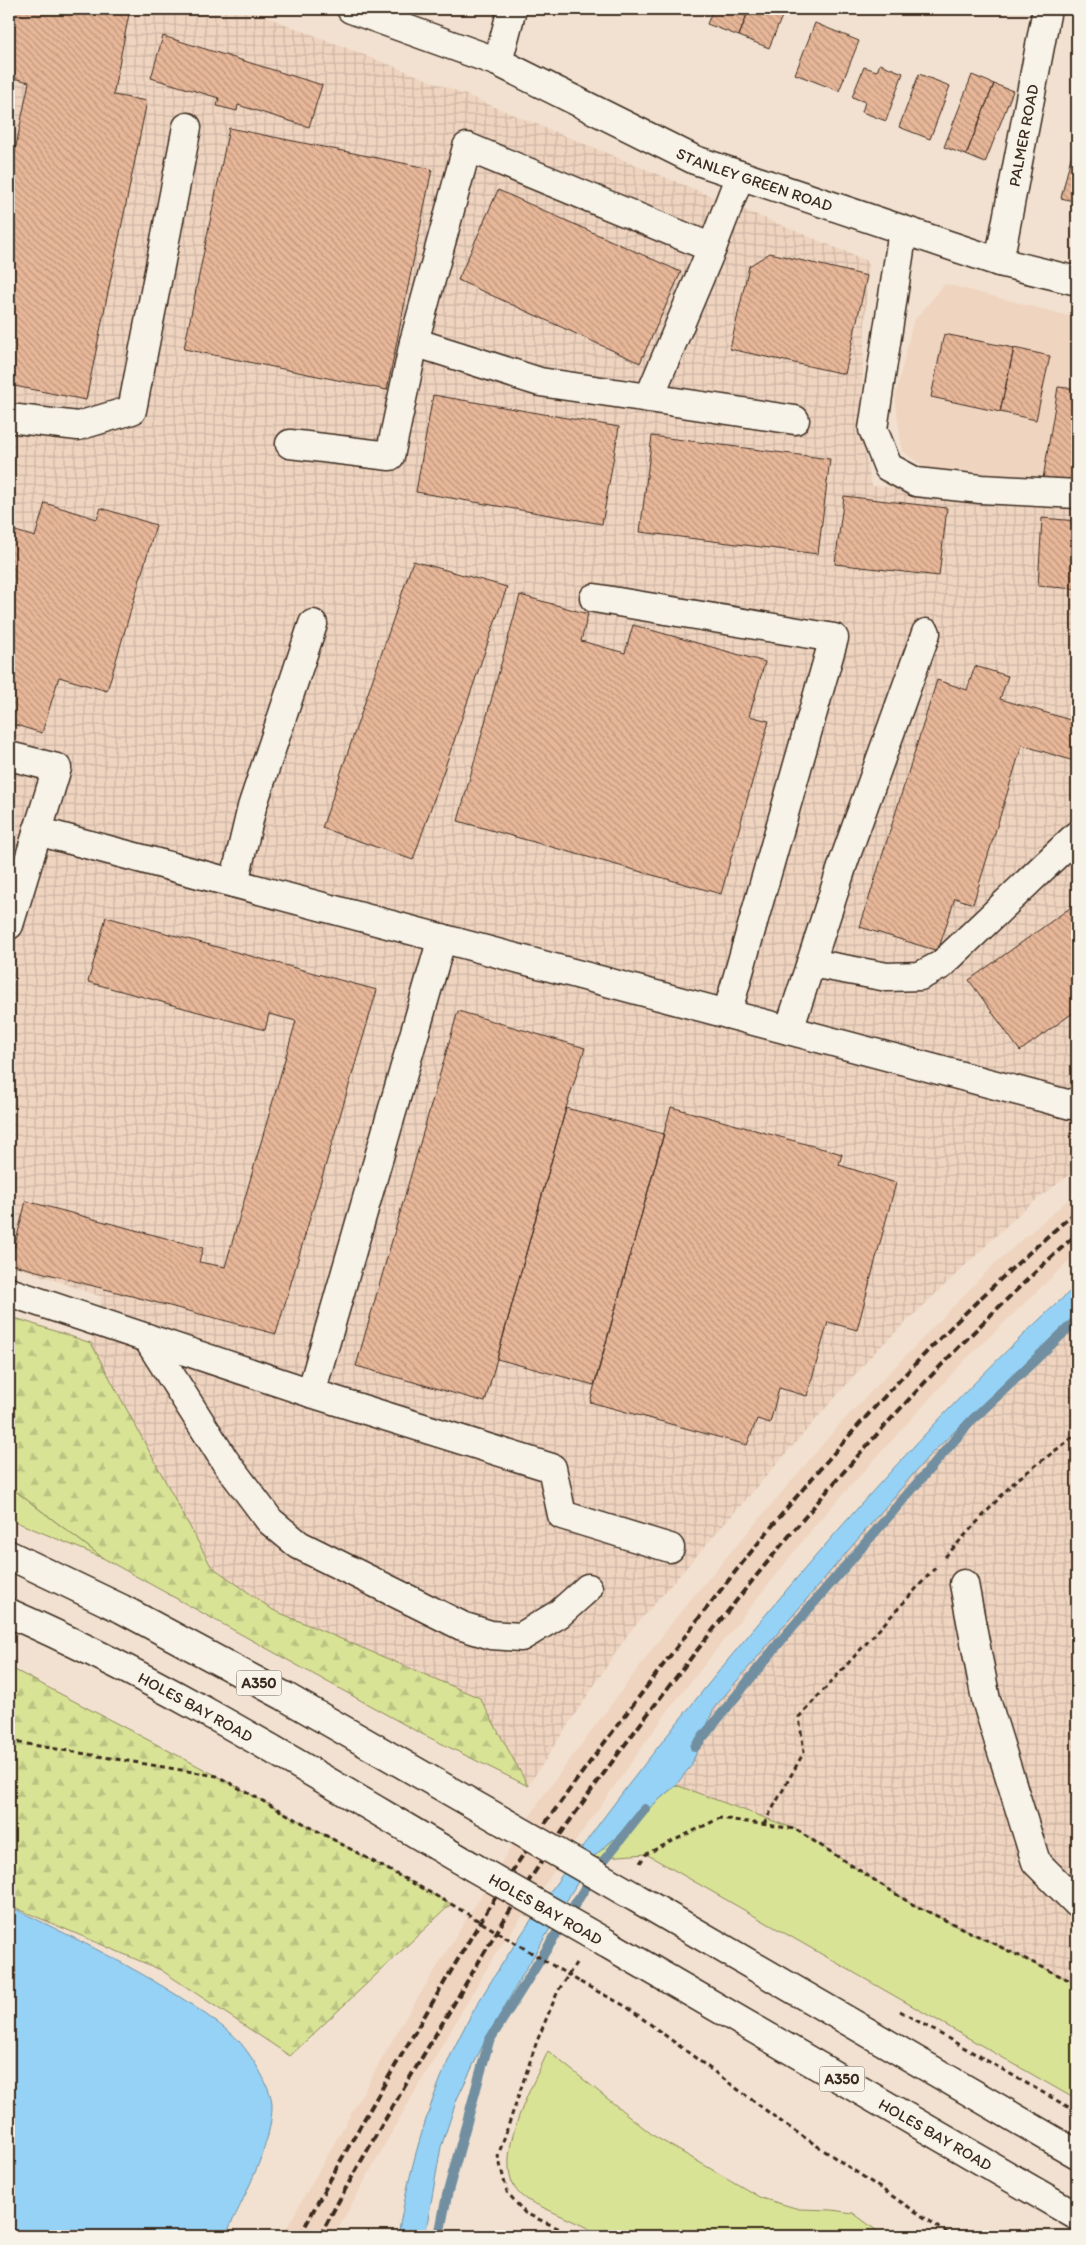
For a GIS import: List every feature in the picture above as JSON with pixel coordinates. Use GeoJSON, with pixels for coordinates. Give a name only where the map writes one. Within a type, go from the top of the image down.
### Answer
{"type":"FeatureCollection","features":[{"type":"Feature","properties":{"kind":"main road","name":"STANLEY GREEN ROAD"},"geometry":{"type":"LineString","coordinates":[[351,9],[498,62],[695,160],[999,262],[1077,281]]}},
{"type":"Feature","properties":{"kind":"main road"},"geometry":{"type":"LineString","coordinates":[[498,62],[512,9]]}},
{"type":"Feature","properties":{"kind":"main road","name":"PALMER ROAD"},"geometry":{"type":"LineString","coordinates":[[999,262],[1047,9]]}},
{"type":"Feature","properties":{"kind":"main road"},"geometry":{"type":"LineString","coordinates":[[9,418],[78,426],[132,410],[187,127]]}},
{"type":"Feature","properties":{"kind":"main road"},"geometry":{"type":"LineString","coordinates":[[290,444],[390,456],[414,342],[467,147],[712,248]]}},
{"type":"Feature","properties":{"kind":"main road"},"geometry":{"type":"LineString","coordinates":[[650,398],[740,175]]}},
{"type":"Feature","properties":{"kind":"main road"},"geometry":{"type":"LineString","coordinates":[[903,230],[873,429],[888,467],[916,482],[981,489],[1077,494]]}},
{"type":"Feature","properties":{"kind":"main road"},"geometry":{"type":"LineString","coordinates":[[414,342],[540,382],[795,420]]}},
{"type":"Feature","properties":{"kind":"main road"},"geometry":{"type":"LineString","coordinates":[[594,598],[834,638],[727,1014]]}},
{"type":"Feature","properties":{"kind":"main road"},"geometry":{"type":"LineString","coordinates":[[234,883],[252,807],[313,624]]}},
{"type":"Feature","properties":{"kind":"main road"},"geometry":{"type":"LineString","coordinates":[[789,1030],[848,849],[926,633]]}},
{"type":"Feature","properties":{"kind":"main road"},"geometry":{"type":"LineString","coordinates":[[9,756],[57,768],[9,924]]}},
{"type":"Feature","properties":{"kind":"main road"},"geometry":{"type":"LineString","coordinates":[[37,831],[1071,1106],[1077,1101]]}},
{"type":"Feature","properties":{"kind":"main road"},"geometry":{"type":"LineString","coordinates":[[811,963],[887,977],[920,976],[941,965],[1077,835]]}},
{"type":"Feature","properties":{"kind":"main road"},"geometry":{"type":"LineString","coordinates":[[312,1394],[442,938]]}},
{"type":"Feature","properties":{"kind":"main road"},"geometry":{"type":"LineString","coordinates":[[9,1292],[312,1394],[552,1468],[562,1515],[670,1548]]}},
{"type":"Feature","properties":{"kind":"main road"},"geometry":{"type":"LineString","coordinates":[[147,1338],[224,1461],[270,1521],[299,1545],[462,1626],[492,1635],[521,1637],[559,1614],[588,1588]]}},
{"type":"Feature","properties":{"kind":"main road","name":"A350"},"geometry":{"type":"LineString","coordinates":[[9,1555],[122,1609],[284,1696],[1077,2154]]}},
{"type":"Feature","properties":{"kind":"main road"},"geometry":{"type":"LineString","coordinates":[[964,1584],[986,1700],[1036,1862],[1077,1903]]}},
{"type":"Feature","properties":{"kind":"main road","name":"HOLES BAY ROAD"},"geometry":{"type":"LineString","coordinates":[[9,1613],[107,1660],[251,1738],[1077,2216]]}},
{"type":"Feature","properties":{"kind":"path"},"geometry":{"type":"LineString","coordinates":[[578,9],[589,13],[591,9]]}},
{"type":"Feature","properties":{"kind":"path"},"geometry":{"type":"LineString","coordinates":[[764,1824],[804,1752],[799,1717],[1014,1482],[1077,1434]]}},
{"type":"Feature","properties":{"kind":"path"},"geometry":{"type":"LineString","coordinates":[[9,1741],[217,1776],[451,1904],[580,1982],[627,2007],[783,2123],[952,2236]]}},
{"type":"Feature","properties":{"kind":"shaded area"},"geometry":{"type":"Polygon","coordinates":[[[9,9],[247,9],[449,88],[868,261],[860,431],[872,486],[1077,499],[1077,1169],[1022,1211],[875,1352],[628,1634],[528,1786],[480,1698],[273,1610],[211,1566],[91,1343],[102,1297],[9,1264],[9,9]]]}},
{"type":"Feature","properties":{"kind":"shaded area"},"geometry":{"type":"Polygon","coordinates":[[[945,284],[1077,318],[1077,482],[932,473],[902,451],[895,397],[913,322],[945,284]]]}},
{"type":"Feature","properties":{"kind":"shaded area"},"geometry":{"type":"Polygon","coordinates":[[[1077,1192],[1077,1253],[961,1364],[817,1523],[670,1708],[494,1956],[334,2236],[282,2236],[401,2025],[542,1797],[680,1612],[839,1425],[992,1266],[1077,1192]]]}},
{"type":"Feature","properties":{"kind":"shaded area"},"geometry":{"type":"Polygon","coordinates":[[[1077,1313],[1077,1984],[910,1903],[795,1829],[676,1785],[691,1766],[714,1708],[834,1566],[927,1458],[1077,1313]]]}},
{"type":"Feature","properties":{"kind":"green space"},"geometry":{"type":"Polygon","coordinates":[[[9,1316],[91,1343],[211,1566],[273,1610],[480,1698],[528,1786],[418,1732],[103,1558],[9,1486],[9,1316]]]}},
{"type":"Feature","properties":{"kind":"green space"},"geometry":{"type":"Polygon","coordinates":[[[9,1486],[103,1558],[9,1519],[9,1486]]]}},
{"type":"Feature","properties":{"kind":"green space"},"geometry":{"type":"Polygon","coordinates":[[[9,1667],[217,1776],[451,1904],[290,2056],[161,1970],[9,1905],[9,1667]]]}},
{"type":"Feature","properties":{"kind":"green space"},"geometry":{"type":"Polygon","coordinates":[[[676,1785],[795,1829],[910,1903],[1077,1984],[1077,2100],[646,1854],[592,1858],[676,1785]]]}},
{"type":"Feature","properties":{"kind":"green space"},"geometry":{"type":"Polygon","coordinates":[[[548,2051],[654,2136],[761,2198],[799,2209],[853,2213],[884,2236],[605,2236],[527,2200],[514,2187],[509,2170],[510,2150],[523,2106],[548,2051]]]}},
{"type":"Feature","properties":{"kind":"water"},"geometry":{"type":"Polygon","coordinates":[[[1077,1285],[1077,1313],[927,1458],[714,1708],[691,1766],[676,1785],[592,1858],[523,1974],[481,2049],[457,2099],[441,2147],[425,2236],[398,2236],[407,2188],[420,2140],[435,2094],[454,2048],[498,1971],[575,1856],[652,1754],[705,1688],[855,1511],[985,1372],[1077,1285]]]}},
{"type":"Feature","properties":{"kind":"water"},"geometry":{"type":"Polygon","coordinates":[[[9,1906],[124,1964],[180,1997],[232,2034],[251,2057],[263,2077],[271,2097],[271,2120],[255,2172],[225,2236],[9,2236],[9,1906]]]}},
{"type":"Feature","properties":{"kind":"building"},"geometry":{"type":"Polygon","coordinates":[[[11,9],[130,9],[113,95],[147,101],[86,400],[9,385],[9,180],[29,82],[9,77],[9,21],[11,9]]]}},
{"type":"Feature","properties":{"kind":"building"},"geometry":{"type":"Polygon","coordinates":[[[713,9],[749,9],[739,36],[707,24],[713,9]]]}},
{"type":"Feature","properties":{"kind":"building"},"geometry":{"type":"Polygon","coordinates":[[[749,9],[785,9],[769,48],[739,36],[749,9]]]}},
{"type":"Feature","properties":{"kind":"building"},"geometry":{"type":"Polygon","coordinates":[[[815,23],[859,41],[839,91],[795,74],[815,23]]]}},
{"type":"Feature","properties":{"kind":"building"},"geometry":{"type":"Polygon","coordinates":[[[163,36],[322,85],[309,127],[238,105],[237,111],[217,106],[219,98],[151,78],[163,36]]]}},
{"type":"Feature","properties":{"kind":"building"},"geometry":{"type":"Polygon","coordinates":[[[880,64],[903,73],[886,121],[862,112],[865,102],[852,97],[864,67],[877,71],[880,64]]]}},
{"type":"Feature","properties":{"kind":"building"},"geometry":{"type":"Polygon","coordinates":[[[919,74],[950,86],[930,139],[899,127],[919,74]]]}},
{"type":"Feature","properties":{"kind":"building"},"geometry":{"type":"Polygon","coordinates":[[[972,75],[994,84],[966,155],[944,147],[972,75]]]}},
{"type":"Feature","properties":{"kind":"building"},"geometry":{"type":"Polygon","coordinates":[[[994,84],[1013,91],[985,163],[966,155],[994,84]]]}},
{"type":"Feature","properties":{"kind":"building"},"geometry":{"type":"Polygon","coordinates":[[[229,128],[432,169],[387,390],[184,349],[229,128]]]}},
{"type":"Feature","properties":{"kind":"building"},"geometry":{"type":"Polygon","coordinates":[[[1074,145],[1077,146],[1077,202],[1061,198],[1074,145]]]}},
{"type":"Feature","properties":{"kind":"building"},"geometry":{"type":"Polygon","coordinates":[[[498,190],[681,272],[640,363],[458,280],[498,190]]]}},
{"type":"Feature","properties":{"kind":"building"},"geometry":{"type":"Polygon","coordinates":[[[770,253],[867,276],[845,374],[730,349],[749,266],[770,253]]]}},
{"type":"Feature","properties":{"kind":"building"},"geometry":{"type":"Polygon","coordinates":[[[944,334],[1014,348],[1000,412],[931,397],[944,334]]]}},
{"type":"Feature","properties":{"kind":"building"},"geometry":{"type":"Polygon","coordinates":[[[1014,348],[1050,356],[1036,420],[1000,412],[1014,348]]]}},
{"type":"Feature","properties":{"kind":"building"},"geometry":{"type":"Polygon","coordinates":[[[1058,387],[1077,389],[1077,487],[1042,485],[1058,387]]]}},
{"type":"Feature","properties":{"kind":"building"},"geometry":{"type":"Polygon","coordinates":[[[433,395],[619,427],[602,524],[416,492],[433,395]]]}},
{"type":"Feature","properties":{"kind":"building"},"geometry":{"type":"Polygon","coordinates":[[[652,436],[830,459],[818,554],[640,532],[652,436]]]}},
{"type":"Feature","properties":{"kind":"building"},"geometry":{"type":"Polygon","coordinates":[[[844,496],[947,508],[939,576],[835,564],[844,496]]]}},
{"type":"Feature","properties":{"kind":"building"},"geometry":{"type":"Polygon","coordinates":[[[45,503],[97,519],[101,508],[156,525],[107,691],[59,677],[42,733],[9,723],[9,529],[35,537],[45,503]]]}},
{"type":"Feature","properties":{"kind":"building"},"geometry":{"type":"Polygon","coordinates":[[[1042,518],[1077,521],[1077,589],[1038,586],[1042,518]]]}},
{"type":"Feature","properties":{"kind":"building"},"geometry":{"type":"Polygon","coordinates":[[[413,561],[507,587],[413,860],[322,828],[413,561]]]}},
{"type":"Feature","properties":{"kind":"building"},"geometry":{"type":"Polygon","coordinates":[[[520,595],[588,614],[581,641],[625,653],[633,625],[765,662],[749,716],[769,721],[721,894],[458,821],[520,595]]]}},
{"type":"Feature","properties":{"kind":"building"},"geometry":{"type":"Polygon","coordinates":[[[975,666],[1008,676],[1000,699],[1077,722],[1077,762],[1022,745],[973,904],[955,898],[938,951],[860,927],[937,680],[967,690],[975,666]]]}},
{"type":"Feature","properties":{"kind":"building"},"geometry":{"type":"Polygon","coordinates":[[[1077,903],[1077,1010],[1020,1051],[969,980],[1077,903]]]}},
{"type":"Feature","properties":{"kind":"building"},"geometry":{"type":"Polygon","coordinates":[[[106,917],[377,990],[276,1334],[10,1264],[26,1201],[203,1248],[199,1262],[225,1267],[296,1021],[269,1014],[265,1030],[88,982],[106,917]]]}},
{"type":"Feature","properties":{"kind":"building"},"geometry":{"type":"Polygon","coordinates":[[[458,1011],[585,1048],[566,1108],[485,1402],[356,1366],[458,1011]]]}},
{"type":"Feature","properties":{"kind":"building"},"geometry":{"type":"Polygon","coordinates":[[[671,1107],[842,1154],[839,1165],[896,1183],[857,1330],[828,1322],[807,1396],[779,1388],[770,1423],[757,1419],[747,1445],[590,1402],[671,1107]]]}},
{"type":"Feature","properties":{"kind":"building"},"geometry":{"type":"Polygon","coordinates":[[[566,1108],[664,1134],[594,1385],[497,1359],[566,1108]]]}},
{"type":"Feature","properties":{"kind":"waterway"},"geometry":{"type":"LineString","coordinates":[[695,1747],[779,1643],[971,1421],[1077,1320]]}},
{"type":"Feature","properties":{"kind":"waterway"},"geometry":{"type":"LineString","coordinates":[[439,2236],[447,2195],[489,2041],[597,1869],[645,1809]]}},
{"type":"Feature","properties":{"kind":"railway"},"geometry":{"type":"LineString","coordinates":[[300,2236],[379,2094],[498,1893],[523,1855],[633,1705],[763,1537],[861,1422],[965,1313],[1077,1211]]}},
{"type":"Feature","properties":{"kind":"railway"},"geometry":{"type":"LineString","coordinates":[[320,2236],[345,2189],[508,1914],[561,1833],[639,1726],[786,1539],[905,1403],[989,1317],[1077,1234]]}}]}
